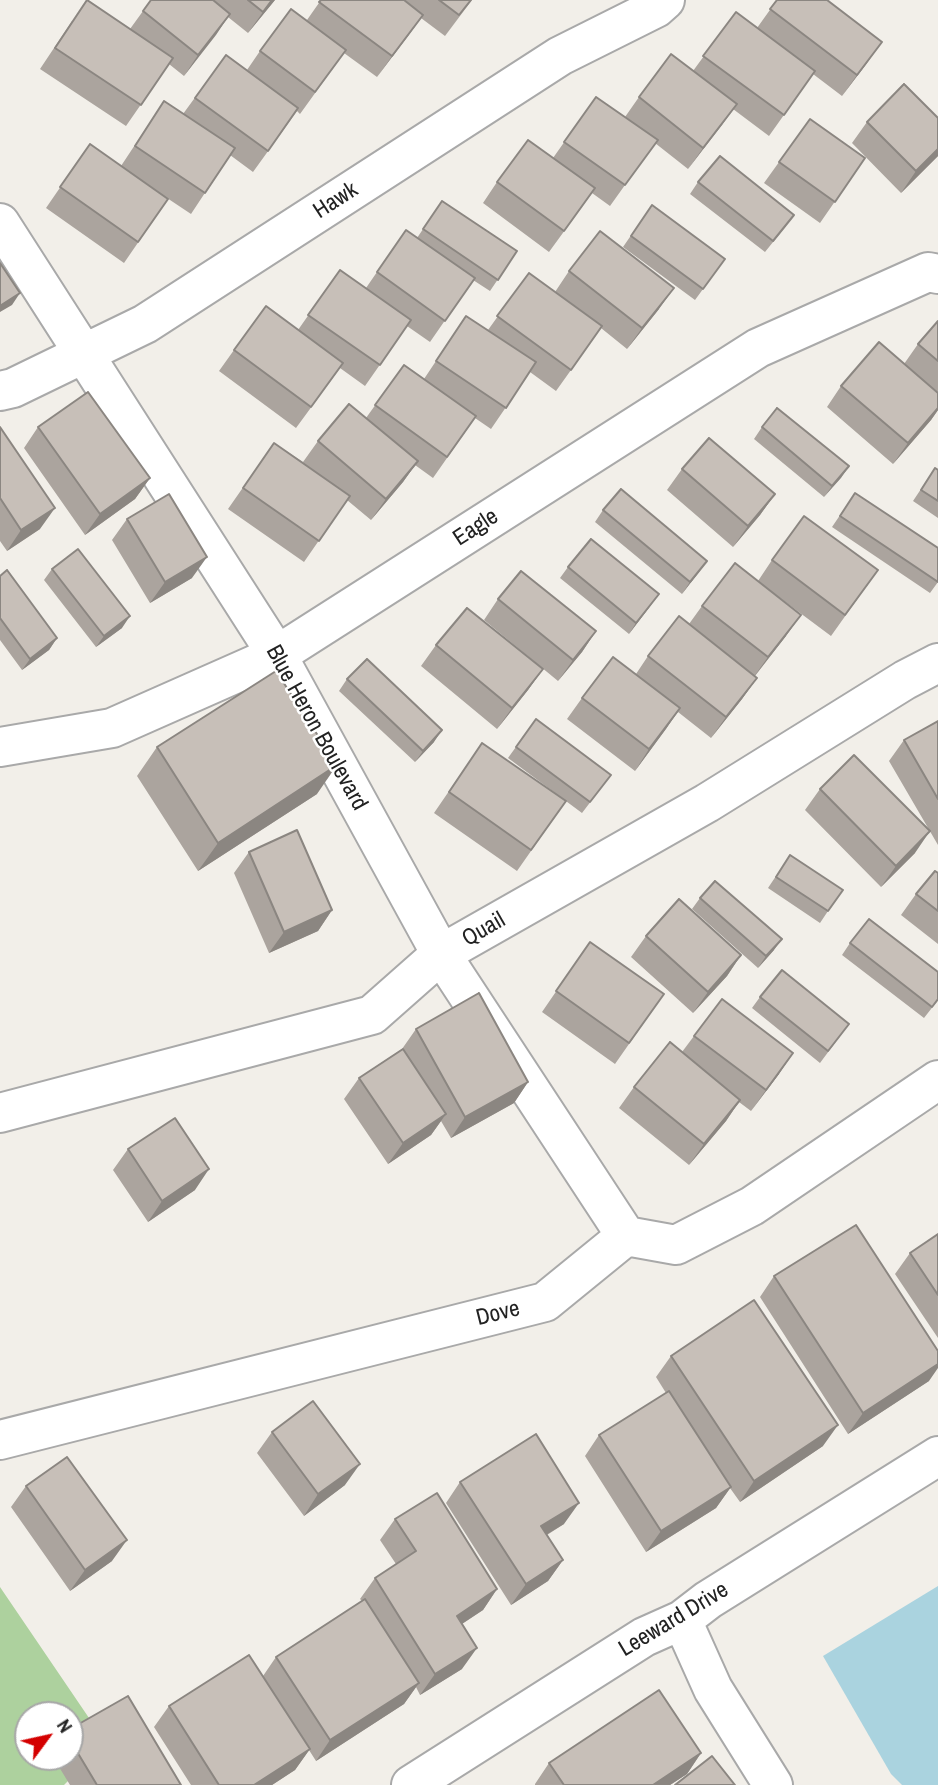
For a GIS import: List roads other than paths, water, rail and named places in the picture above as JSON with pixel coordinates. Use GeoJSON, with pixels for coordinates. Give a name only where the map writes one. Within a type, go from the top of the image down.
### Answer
{"type":"FeatureCollection","features":[{"type":"Feature","properties":{"kind":"street","name":"Hawk"},"geometry":{"type":"LineString","coordinates":[[0,391],[13,388],[145,324],[560,55],[656,8],[665,0]]}},
{"type":"Feature","properties":{"kind":"street","name":"Blue Heron Boulevard"},"geometry":{"type":"LineString","coordinates":[[0,223],[277,655],[441,954],[626,1236]]}},
{"type":"Feature","properties":{"kind":"street","name":"Eagle"},"geometry":{"type":"LineString","coordinates":[[0,747],[111,728],[277,655],[758,348],[928,272],[938,274]]}},
{"type":"Feature","properties":{"kind":"street","name":"Quail"},"geometry":{"type":"LineString","coordinates":[[0,1113],[372,1015],[441,954],[707,803],[905,680],[938,663]]}},
{"type":"Feature","properties":{"kind":"street"},"geometry":{"type":"LineString","coordinates":[[626,1236],[676,1245],[752,1206],[938,1080]]}},
{"type":"Feature","properties":{"kind":"street","name":"Dove"},"geometry":{"type":"LineString","coordinates":[[0,1440],[545,1302],[626,1236]]}},
{"type":"Feature","properties":{"kind":"street","name":"Leeward Drive"},"geometry":{"type":"LineString","coordinates":[[411,1785],[644,1637],[682,1620],[708,1600],[938,1456]]}},
{"type":"Feature","properties":{"kind":"street"},"geometry":{"type":"LineString","coordinates":[[682,1620],[713,1689],[774,1785]]}},
{"type":"Feature","properties":{"kind":"water"},"geometry":{"type":"Polygon","coordinates":[[[938,1586],[938,1785],[902,1785],[891,1774],[823,1656],[938,1586]]]}}]}
